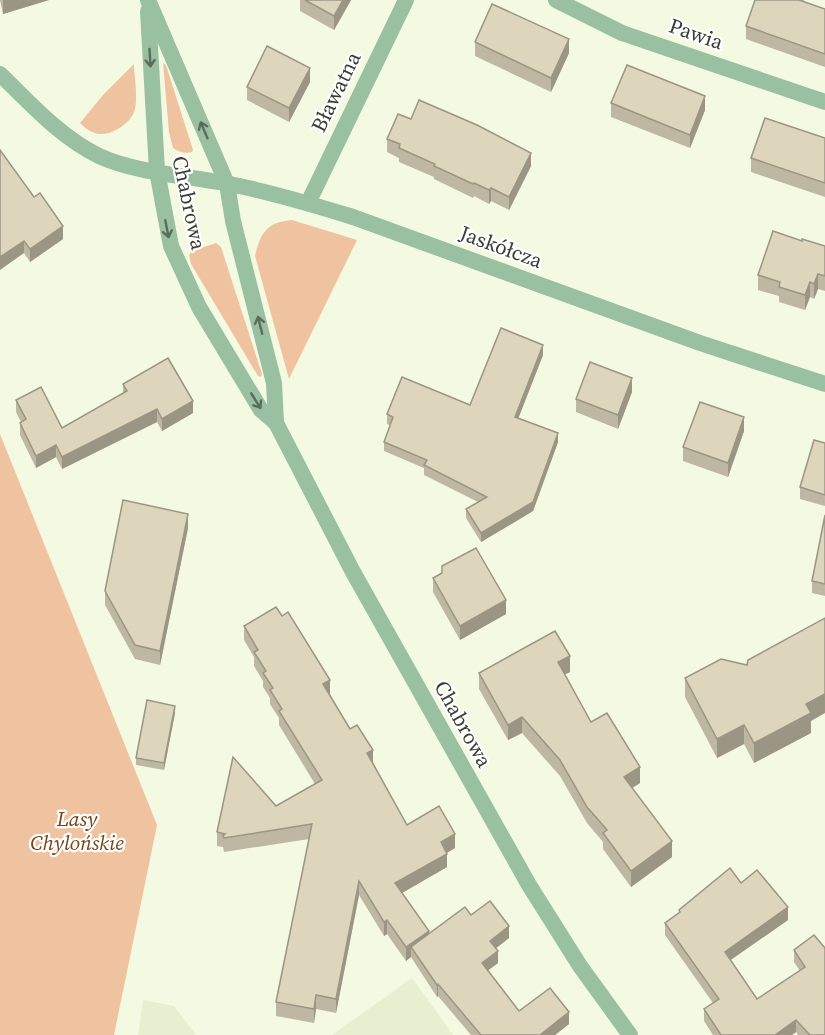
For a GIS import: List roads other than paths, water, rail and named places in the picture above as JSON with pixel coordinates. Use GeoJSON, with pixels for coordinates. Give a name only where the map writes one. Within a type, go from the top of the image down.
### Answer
{"type":"FeatureCollection","features":[{"type":"Feature","properties":{"kind":"street","name":"Chabrowa"},"geometry":{"type":"LineString","coordinates":[[148,0],[157,171],[171,246],[199,307],[261,410],[276,423],[353,572],[529,885],[580,966],[630,1035]]}},
{"type":"Feature","properties":{"kind":"street","name":"Chabrowa"},"geometry":{"type":"LineString","coordinates":[[148,0],[227,184],[233,221],[274,383],[276,423]]}},
{"type":"Feature","properties":{"kind":"street","name":"Bławatna"},"geometry":{"type":"LineString","coordinates":[[308,203],[406,0]]}},
{"type":"Feature","properties":{"kind":"street","name":"Pawia"},"geometry":{"type":"LineString","coordinates":[[556,0],[622,33],[825,102]]}},
{"type":"Feature","properties":{"kind":"street","name":"Jaskółcza"},"geometry":{"type":"LineString","coordinates":[[0,74],[63,134],[98,156],[118,163],[227,184],[308,203],[353,217],[700,343],[825,384]]}},
{"type":"Feature","properties":{"kind":"park label","name":"Lasy Chylońskie"},"geometry":{"type":"Point","coordinates":[77,831]}}]}
